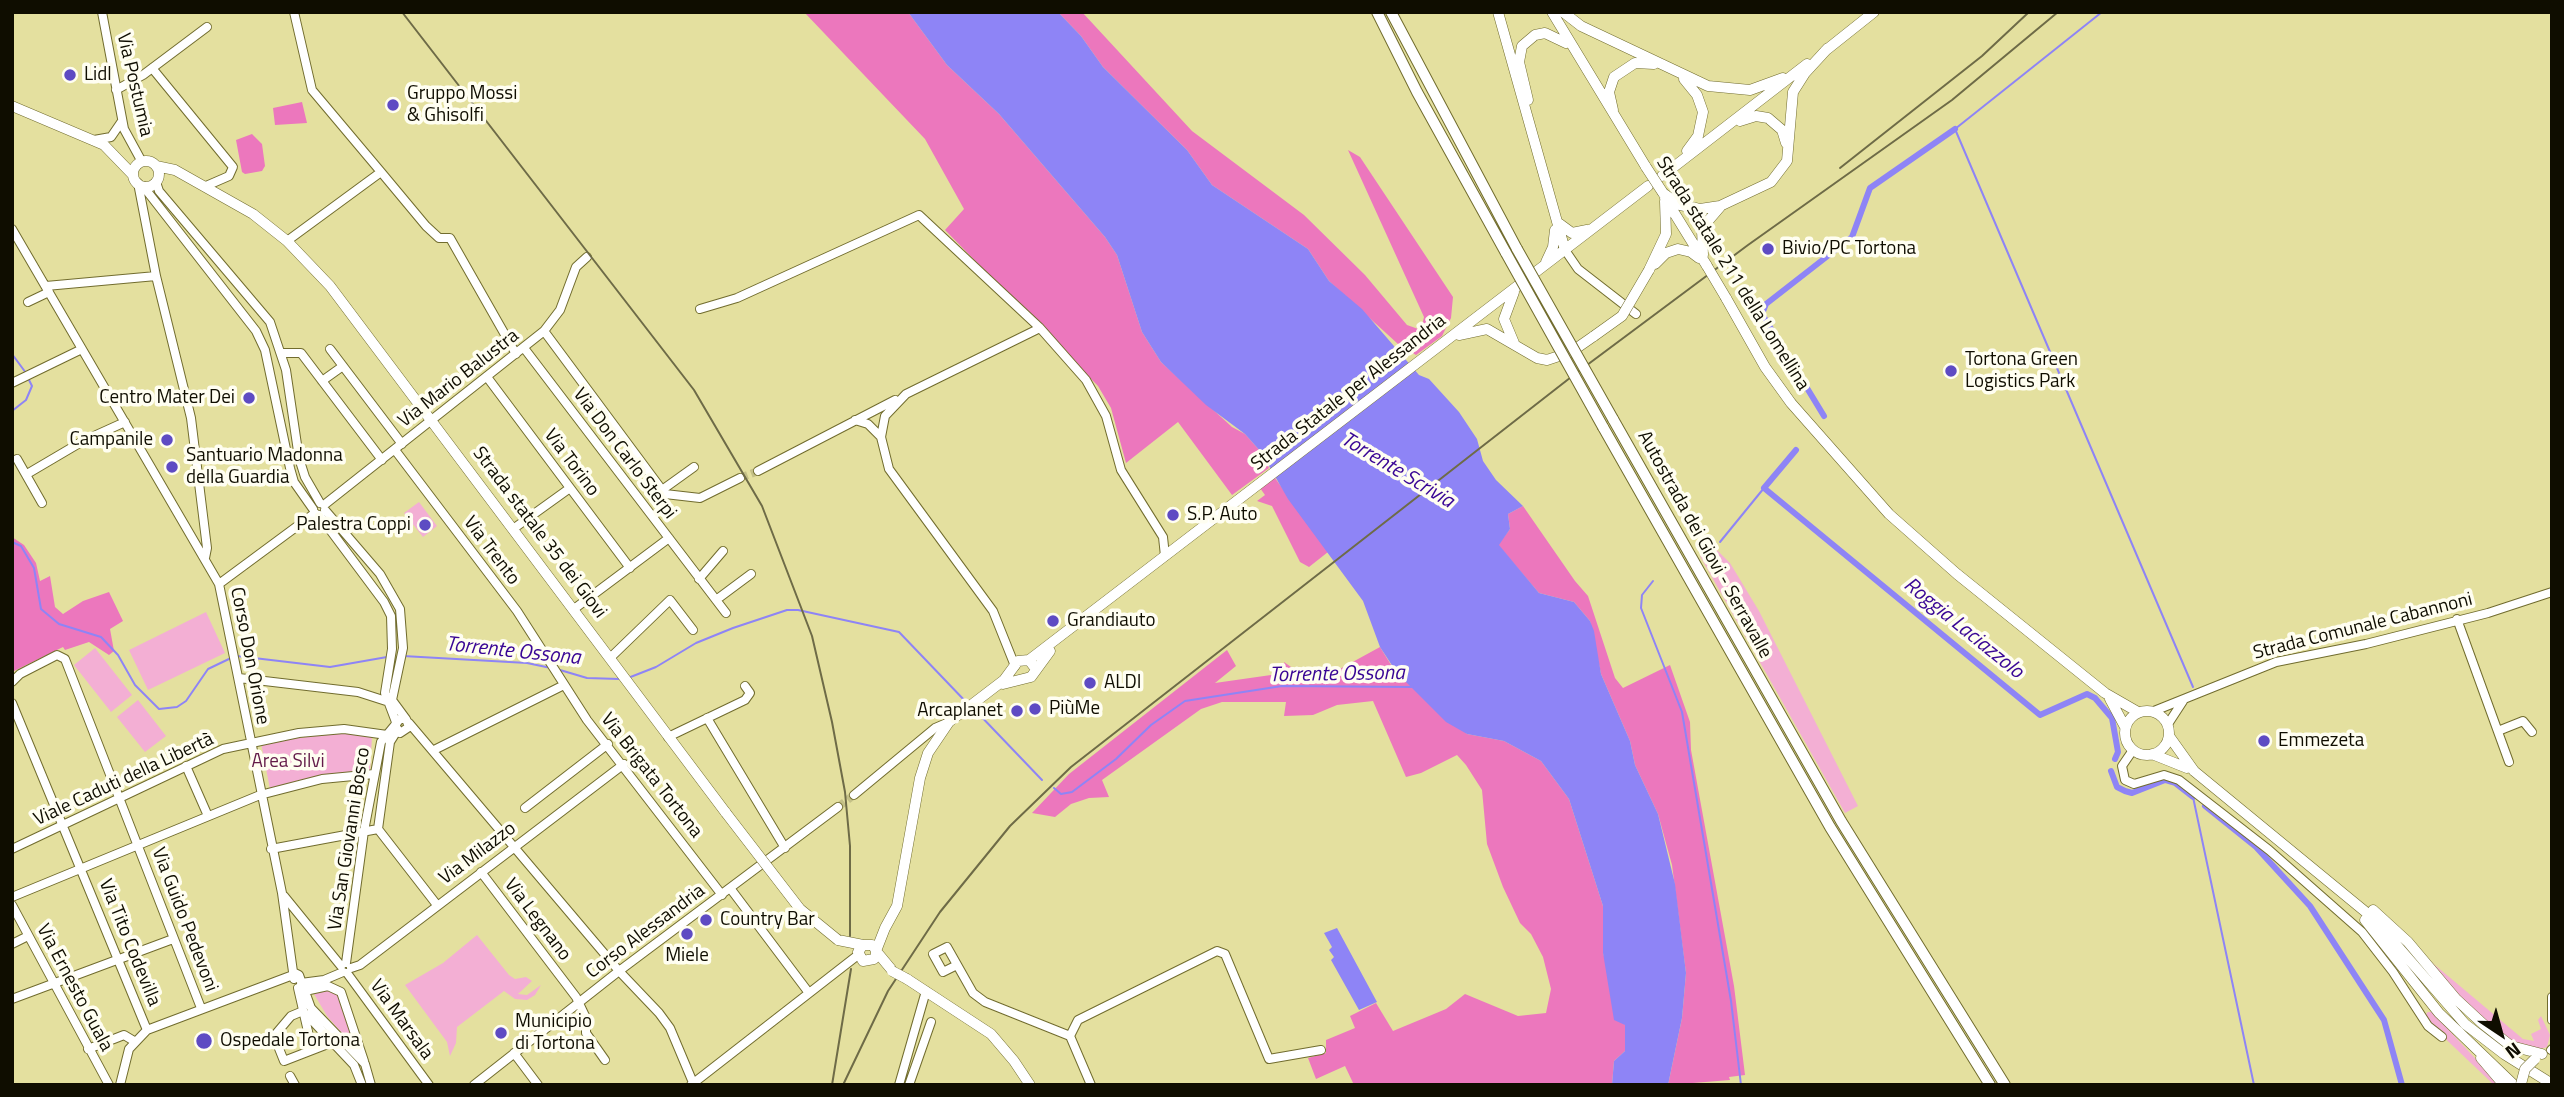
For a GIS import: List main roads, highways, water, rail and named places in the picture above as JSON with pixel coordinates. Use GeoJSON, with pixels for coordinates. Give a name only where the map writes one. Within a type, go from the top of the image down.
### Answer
{"type":"FeatureCollection","features":[{"type":"Feature","properties":{"kind":"highway","name":"Autostrada dei Giovi - Serravalle"},"geometry":{"type":"LineString","coordinates":[[1377,12],[1417,92],[1506,253],[1829,827],[1990,1085]]}},
{"type":"Feature","properties":{"kind":"highway","name":"Autostrada dei Giovi - Serravalle"},"geometry":{"type":"LineString","coordinates":[[1391,12],[1517,249],[1835,811],[2005,1085]]}},
{"type":"Feature","properties":{"kind":"main road"},"geometry":{"type":"LineString","coordinates":[[1498,12],[1564,250]]}},
{"type":"Feature","properties":{"kind":"main road","name":"Strada statale 211 della Lomellina"},"geometry":{"type":"LineString","coordinates":[[1552,12],[1572,49],[1707,266],[1765,367],[1791,403],[1889,514],[1957,574],[2105,693],[2138,712]]}},
{"type":"Feature","properties":{"kind":"main road"},"geometry":{"type":"LineString","coordinates":[[1563,12],[1581,26],[1681,76],[1708,86],[1735,91],[1766,86],[1802,68]]}},
{"type":"Feature","properties":{"kind":"main road"},"geometry":{"type":"LineString","coordinates":[[1662,176],[1874,12]]}},
{"type":"Feature","properties":{"kind":"main road"},"geometry":{"type":"LineString","coordinates":[[1532,132],[1519,62],[1522,46],[1535,35],[1545,33],[1558,36],[1572,49]]}},
{"type":"Feature","properties":{"kind":"main road"},"geometry":{"type":"LineString","coordinates":[[1663,193],[1680,205],[1694,209],[1720,206],[1771,183],[1783,170],[1788,154],[1793,92],[1805,73],[1828,48]]}},
{"type":"Feature","properties":{"kind":"main road"},"geometry":{"type":"LineString","coordinates":[[1622,130],[1610,100],[1614,77],[1635,63],[1660,65]]}},
{"type":"Feature","properties":{"kind":"main road"},"geometry":{"type":"LineString","coordinates":[[1671,168],[1698,136],[1703,120],[1697,95],[1681,76]]}},
{"type":"Feature","properties":{"kind":"main road"},"geometry":{"type":"LineString","coordinates":[[12,106],[94,140],[119,157],[141,184]]}},
{"type":"Feature","properties":{"kind":"main road"},"geometry":{"type":"LineString","coordinates":[[1711,138],[1748,117],[1762,116],[1773,120],[1782,130],[1788,154]]}},
{"type":"Feature","properties":{"kind":"main road"},"geometry":{"type":"LineString","coordinates":[[119,157],[140,163],[141,184]]}},
{"type":"Feature","properties":{"kind":"main road","name":"Strada statale 35 dei Giovi"},"geometry":{"type":"LineString","coordinates":[[140,163],[149,161],[206,186],[253,214],[287,241],[330,286],[800,909],[838,940],[865,953],[991,1034],[1030,1085]]}},
{"type":"Feature","properties":{"kind":"main road"},"geometry":{"type":"LineString","coordinates":[[156,166],[157,179]]}},
{"type":"Feature","properties":{"kind":"main road","name":"Strada statale 35 dei Giovi"},"geometry":{"type":"LineString","coordinates":[[141,184],[184,176]]}},
{"type":"Feature","properties":{"kind":"main road","name":"Strada Statale per Alessandria"},"geometry":{"type":"LineString","coordinates":[[865,953],[885,928],[897,906],[904,881],[920,778],[928,753],[949,722],[1648,187]]}},
{"type":"Feature","properties":{"kind":"main road"},"geometry":{"type":"LineString","coordinates":[[1445,341],[1480,329],[1494,332],[1537,358],[1547,360],[1571,352],[1629,307],[1649,270],[1667,225],[1663,193]]}},
{"type":"Feature","properties":{"kind":"main road"},"geometry":{"type":"LineString","coordinates":[[1707,266],[1701,242],[1702,228],[1720,206]]}},
{"type":"Feature","properties":{"kind":"main road"},"geometry":{"type":"LineString","coordinates":[[1555,219],[1572,233],[1594,229]]}},
{"type":"Feature","properties":{"kind":"main road"},"geometry":{"type":"LineString","coordinates":[[1543,267],[1555,241],[1555,219]]}},
{"type":"Feature","properties":{"kind":"main road"},"geometry":{"type":"LineString","coordinates":[[1649,270],[1666,253],[1678,249],[1691,252],[1707,266]]}},
{"type":"Feature","properties":{"kind":"main road"},"geometry":{"type":"LineString","coordinates":[[1514,343],[1504,319],[1506,306],[1518,286]]}},
{"type":"Feature","properties":{"kind":"main road","name":"Strada Statale per Alessandria"},"geometry":{"type":"LineString","coordinates":[[1016,671],[1031,677],[1029,662]]}},
{"type":"Feature","properties":{"kind":"main road","name":"Strada statale 211 della Lomellina"},"geometry":{"type":"LineString","coordinates":[[2105,693],[2125,727],[2126,738],[2133,750],[2152,754]]}},
{"type":"Feature","properties":{"kind":"main road"},"geometry":{"type":"LineString","coordinates":[[2125,727],[2138,712],[2154,711],[2168,724],[2169,736],[2164,748],[2152,754]]}},
{"type":"Feature","properties":{"kind":"main road"},"geometry":{"type":"LineString","coordinates":[[2169,736],[2194,771],[2385,930],[2465,1024],[2504,1054],[2552,1084]]}},
{"type":"Feature","properties":{"kind":"main road"},"geometry":{"type":"LineString","coordinates":[[2152,754],[2194,771]]}},
{"type":"Feature","properties":{"kind":"main road"},"geometry":{"type":"LineString","coordinates":[[2336,888],[2374,929],[2426,998],[2504,1085]]}},
{"type":"Feature","properties":{"kind":"main road"},"geometry":{"type":"LineString","coordinates":[[2336,888],[2356,897],[2397,931],[2456,999],[2483,1024],[2511,1045],[2546,1052]]}},
{"type":"Feature","properties":{"kind":"main road"},"geometry":{"type":"LineString","coordinates":[[2452,1026],[2503,1071],[2514,1085]]}},
{"type":"Feature","properties":{"kind":"main road"},"geometry":{"type":"LineString","coordinates":[[2521,1085],[2525,1069],[2546,1052]]}},
{"type":"Feature","properties":{"kind":"water","name":"Torrente Scrivia"},"geometry":{"type":"Polygon","coordinates":[[[908,12],[1058,12],[1081,36],[1103,67],[1187,150],[1212,185],[1308,249],[1329,281],[1362,309],[1419,375],[1429,379],[1459,412],[1477,439],[1483,461],[1496,480],[1523,506],[1508,514],[1510,529],[1499,545],[1539,593],[1574,602],[1590,621],[1601,674],[1630,741],[1635,765],[1658,814],[1675,884],[1686,973],[1682,1018],[1668,1085],[1612,1085],[1614,1061],[1625,1051],[1625,1025],[1614,1020],[1603,953],[1603,906],[1569,799],[1541,761],[1504,741],[1467,734],[1446,722],[1397,673],[1380,647],[1363,601],[1288,499],[1261,452],[1245,434],[1206,405],[1161,362],[1142,332],[1117,255],[1105,237],[999,114],[947,65],[908,12]]]}},
{"type":"Feature","properties":{"kind":"water"},"geometry":{"type":"Polygon","coordinates":[[[1337,928],[1377,1002],[1359,1010],[1331,960],[1334,957],[1329,950],[1332,947],[1324,933],[1337,928]]]}},
{"type":"Feature","properties":{"kind":"waterway"},"geometry":{"type":"LineString","coordinates":[[2102,12],[1955,129],[2193,687]]}},
{"type":"Feature","properties":{"kind":"waterway","name":"Roggia Laciazzolo"},"geometry":{"type":"LineString","coordinates":[[1824,416],[1762,314],[1766,304],[1852,237],[1870,188],[1955,129]]}},
{"type":"Feature","properties":{"kind":"waterway","name":"Torrente Ossona"},"geometry":{"type":"LineString","coordinates":[[12,354],[26,373]]}},
{"type":"Feature","properties":{"kind":"waterway","name":"Torrente Ossona"},"geometry":{"type":"LineString","coordinates":[[12,411],[26,400],[32,386],[28,378]]}},
{"type":"Feature","properties":{"kind":"waterway","name":"Roggia Laciazzolo"},"geometry":{"type":"LineString","coordinates":[[1796,450],[1764,488],[2040,715],[2087,694],[2095,698],[2112,718],[2118,752],[2115,759]]}},
{"type":"Feature","properties":{"kind":"waterway"},"geometry":{"type":"LineString","coordinates":[[1720,542],[1764,488]]}},
{"type":"Feature","properties":{"kind":"waterway","name":"Torrente Ossona"},"geometry":{"type":"LineString","coordinates":[[12,542],[21,546],[34,568],[41,609],[59,624],[101,637],[118,655],[135,685],[159,709],[177,707],[186,701],[208,669],[231,658]]}},
{"type":"Feature","properties":{"kind":"waterway"},"geometry":{"type":"LineString","coordinates":[[1653,581],[1642,595],[1641,608],[1682,712],[1731,1001],[1741,1085]]}},
{"type":"Feature","properties":{"kind":"waterway","name":"Torrente Ossona"},"geometry":{"type":"LineString","coordinates":[[628,678],[656,667],[696,643],[733,628],[787,610],[798,610],[899,632],[967,703]]}},
{"type":"Feature","properties":{"kind":"waterway","name":"Torrente Ossona"},"geometry":{"type":"LineString","coordinates":[[237,656],[330,667],[387,657]]}},
{"type":"Feature","properties":{"kind":"waterway","name":"Torrente Ossona"},"geometry":{"type":"LineString","coordinates":[[403,656],[527,663],[551,668]]}},
{"type":"Feature","properties":{"kind":"waterway","name":"Torrente Ossona"},"geometry":{"type":"LineString","coordinates":[[560,670],[587,678],[619,679]]}},
{"type":"Feature","properties":{"kind":"waterway","name":"Torrente Ossona"},"geometry":{"type":"LineString","coordinates":[[1054,788],[1061,794],[1072,792],[1116,759],[1151,725],[1185,701],[1282,686],[1413,687]]}},
{"type":"Feature","properties":{"kind":"waterway","name":"Torrente Ossona"},"geometry":{"type":"LineString","coordinates":[[974,709],[1042,780]]}},
{"type":"Feature","properties":{"kind":"waterway","name":"Roggia Laciazzolo"},"geometry":{"type":"LineString","coordinates":[[2111,771],[2117,787],[2125,791],[2132,793],[2165,780],[2175,783],[2193,797]]}},
{"type":"Feature","properties":{"kind":"waterway"},"geometry":{"type":"LineString","coordinates":[[2193,797],[2254,1085]]}},
{"type":"Feature","properties":{"kind":"waterway","name":"Roggia Laciazzolo"},"geometry":{"type":"LineString","coordinates":[[2205,806],[2256,847],[2310,906],[2384,1020],[2402,1085]]}},
{"type":"Feature","properties":{"kind":"tunnel"},"geometry":{"type":"LineString","coordinates":[[740,478],[758,471]]}},
{"type":"Feature","properties":{"kind":"tunnel"},"geometry":{"type":"LineString","coordinates":[[838,807],[854,795]]}},
{"type":"Feature","properties":{"kind":"railway"},"geometry":{"type":"LineString","coordinates":[[402,12],[694,390],[762,506],[812,636],[832,722],[845,792],[850,846],[850,936]]}},
{"type":"Feature","properties":{"kind":"railway"},"geometry":{"type":"LineString","coordinates":[[1840,168],[1982,56],[2029,12]]}},
{"type":"Feature","properties":{"kind":"railway"},"geometry":{"type":"LineString","coordinates":[[843,1085],[888,991],[940,912],[1010,826],[1071,767],[1575,374],[1748,245],[1952,100],[2058,12]]}},
{"type":"Feature","properties":{"kind":"railway"},"geometry":{"type":"LineString","coordinates":[[832,1085],[851,969]]}},
{"type":"Feature","properties":{"kind":"place","name":"Lidl"},"geometry":{"type":"Point","coordinates":[70,75]}},
{"type":"Feature","properties":{"kind":"place","name":"Gruppo Mossi & Ghisolfi"},"geometry":{"type":"Point","coordinates":[393,105]}},
{"type":"Feature","properties":{"kind":"place","name":"Bivio/PC Tortona"},"geometry":{"type":"Point","coordinates":[1768,249]}},
{"type":"Feature","properties":{"kind":"place","name":"Tortona Green Logistics Park"},"geometry":{"type":"Point","coordinates":[1951,371]}},
{"type":"Feature","properties":{"kind":"place","name":"Centro Mater Dei"},"geometry":{"type":"Point","coordinates":[249,398]}},
{"type":"Feature","properties":{"kind":"place","name":"Campanile"},"geometry":{"type":"Point","coordinates":[167,440]}},
{"type":"Feature","properties":{"kind":"place","name":"Santuario Madonna della Guardia"},"geometry":{"type":"Point","coordinates":[172,467]}},
{"type":"Feature","properties":{"kind":"place","name":"S.P. Auto"},"geometry":{"type":"Point","coordinates":[1173,515]}},
{"type":"Feature","properties":{"kind":"place","name":"Palestra Coppi"},"geometry":{"type":"Point","coordinates":[425,525]}},
{"type":"Feature","properties":{"kind":"place","name":"Grandiauto"},"geometry":{"type":"Point","coordinates":[1053,621]}},
{"type":"Feature","properties":{"kind":"place","name":"ALDI"},"geometry":{"type":"Point","coordinates":[1090,683]}},
{"type":"Feature","properties":{"kind":"place","name":"PiùMe"},"geometry":{"type":"Point","coordinates":[1035,709]}},
{"type":"Feature","properties":{"kind":"place","name":"Arcaplanet"},"geometry":{"type":"Point","coordinates":[1017,711]}},
{"type":"Feature","properties":{"kind":"place","name":"Emmezeta"},"geometry":{"type":"Point","coordinates":[2264,741]}},
{"type":"Feature","properties":{"kind":"place","name":"Country Bar"},"geometry":{"type":"Point","coordinates":[706,920]}},
{"type":"Feature","properties":{"kind":"place","name":"Miele"},"geometry":{"type":"Point","coordinates":[687,934]}},
{"type":"Feature","properties":{"kind":"place","name":"Municipio di Tortona"},"geometry":{"type":"Point","coordinates":[501,1033]}},
{"type":"Feature","properties":{"kind":"place","name":"Ospedale Tortona"},"geometry":{"type":"Point","coordinates":[204,1041]}},
{"type":"Feature","properties":{"kind":"park label","name":"Area Silvi"},"geometry":{"type":"Point","coordinates":[288,762]}}]}
